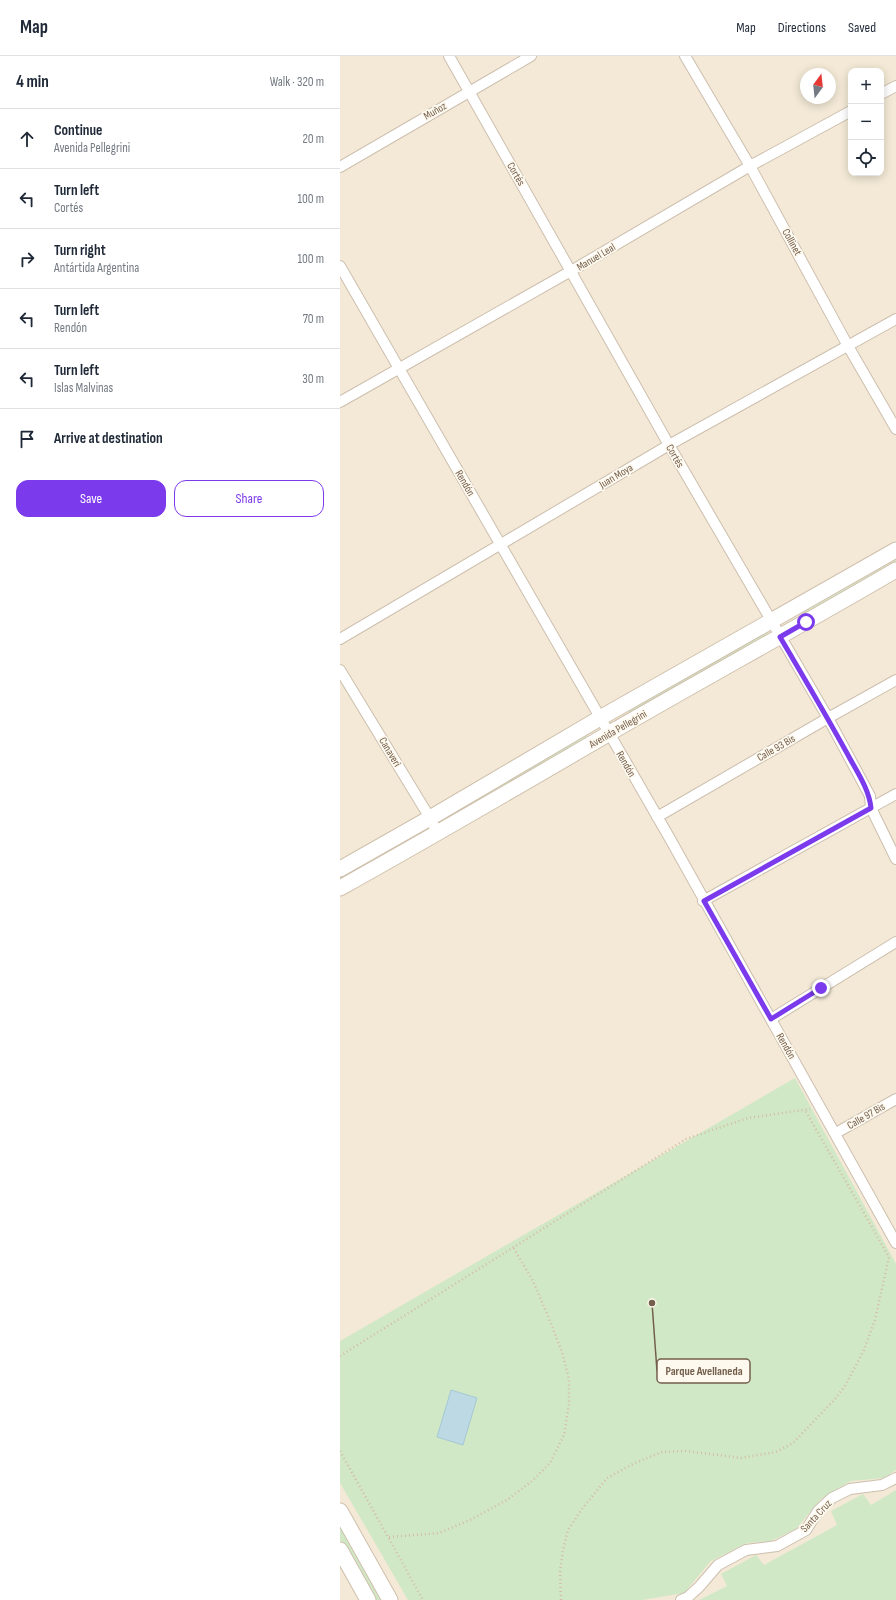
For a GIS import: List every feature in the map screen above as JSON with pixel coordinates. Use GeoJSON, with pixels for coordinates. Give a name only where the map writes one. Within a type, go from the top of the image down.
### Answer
{"type":"FeatureCollection","features":[{"type":"Feature","properties":{"kind":"main road","name":"Avenida Pellegrini"},"geometry":{"type":"LineString","coordinates":[[340,869],[600,718],[896,550]]}},
{"type":"Feature","properties":{"kind":"main road","name":"Avenida Pellegrini"},"geometry":{"type":"LineString","coordinates":[[340,888],[438,834],[609,733],[896,570]]}},
{"type":"Feature","properties":{"kind":"main road"},"geometry":{"type":"LineString","coordinates":[[340,1511],[390,1600]]}},
{"type":"Feature","properties":{"kind":"main road"},"geometry":{"type":"LineString","coordinates":[[340,1550],[368,1600]]}},
{"type":"Feature","properties":{"kind":"street","name":"Cortés"},"geometry":{"type":"LineString","coordinates":[[449,56],[668,445],[828,718],[870,796],[871,808],[896,859]]}},
{"type":"Feature","properties":{"kind":"street","name":"Muñoz"},"geometry":{"type":"LineString","coordinates":[[340,167],[531,56]]}},
{"type":"Feature","properties":{"kind":"street","name":"Collinet"},"geometry":{"type":"LineString","coordinates":[[685,56],[750,166],[848,346],[896,429]]}},
{"type":"Feature","properties":{"kind":"street"},"geometry":{"type":"LineString","coordinates":[[884,92],[896,86]]}},
{"type":"Feature","properties":{"kind":"street","name":"Manuel Leal"},"geometry":{"type":"LineString","coordinates":[[340,402],[399,370],[571,271],[750,166],[848,113]]}},
{"type":"Feature","properties":{"kind":"street","name":"Rendón"},"geometry":{"type":"LineString","coordinates":[[340,266],[657,817],[836,1133],[896,1243]]}},
{"type":"Feature","properties":{"kind":"street","name":"Juan Moya"},"geometry":{"type":"LineString","coordinates":[[340,639],[668,445],[896,319]]}},
{"type":"Feature","properties":{"kind":"street","name":"Canaveri"},"geometry":{"type":"LineString","coordinates":[[340,670],[430,818],[438,834]]}},
{"type":"Feature","properties":{"kind":"street","name":"Calle 93 Bis"},"geometry":{"type":"LineString","coordinates":[[657,817],[896,680]]}},
{"type":"Feature","properties":{"kind":"street"},"geometry":{"type":"LineString","coordinates":[[704,901],[896,794]]}},
{"type":"Feature","properties":{"kind":"street"},"geometry":{"type":"LineString","coordinates":[[771,1019],[896,942]]}},
{"type":"Feature","properties":{"kind":"street","name":"Calle 97 Bis"},"geometry":{"type":"LineString","coordinates":[[836,1133],[896,1099]]}},
{"type":"Feature","properties":{"kind":"street","name":"Santa Cruz"},"geometry":{"type":"LineString","coordinates":[[681,1600],[688,1597],[699,1588],[718,1565],[746,1550],[777,1546],[806,1530],[818,1511],[832,1498],[850,1489],[882,1485],[896,1478]]}},
{"type":"Feature","properties":{"kind":"path"},"geometry":{"type":"LineString","coordinates":[[340,1356],[686,1138],[748,1118],[811,1109]]}},
{"type":"Feature","properties":{"kind":"path"},"geometry":{"type":"LineString","coordinates":[[561,1600],[560,1572],[568,1530],[582,1509],[607,1478],[633,1464],[662,1452],[686,1451],[741,1458],[776,1452],[793,1443],[835,1399],[845,1386],[864,1350],[875,1320],[889,1257],[805,1110]]}},
{"type":"Feature","properties":{"kind":"path"},"geometry":{"type":"LineString","coordinates":[[389,1538],[439,1533],[470,1520],[506,1500],[532,1481],[550,1463],[564,1435],[569,1404],[570,1379],[559,1345],[533,1282],[513,1247]]}},
{"type":"Feature","properties":{"kind":"path"},"geometry":{"type":"LineString","coordinates":[[340,1451],[423,1600]]}},
{"type":"Feature","properties":{"kind":"shaded area"},"geometry":{"type":"Polygon","coordinates":[[[340,56],[896,56],[896,1600],[340,1600],[340,56]]]}},
{"type":"Feature","properties":{"kind":"green space"},"geometry":{"type":"Polygon","coordinates":[[[896,560],[896,563],[803,615],[802,613],[896,560]]]}},
{"type":"Feature","properties":{"kind":"green space"},"geometry":{"type":"Polygon","coordinates":[[[768,632],[769,634],[629,713],[628,710],[768,632]]]}},
{"type":"Feature","properties":{"kind":"green space"},"geometry":{"type":"Polygon","coordinates":[[[587,735],[588,738],[448,817],[447,814],[587,735]]]}},
{"type":"Feature","properties":{"kind":"green space"},"geometry":{"type":"Polygon","coordinates":[[[414,835],[416,837],[340,880],[340,876],[414,835]]]}},
{"type":"Feature","properties":{"kind":"green space"},"geometry":{"type":"Polygon","coordinates":[[[795,1078],[896,1264],[896,1470],[884,1478],[851,1481],[821,1499],[796,1529],[771,1541],[747,1543],[711,1561],[684,1593],[642,1600],[408,1600],[340,1483],[340,1341],[795,1078]]]}},
{"type":"Feature","properties":{"kind":"green space"},"geometry":{"type":"Polygon","coordinates":[[[896,1490],[896,1600],[699,1600],[727,1586],[721,1574],[756,1555],[764,1565],[837,1525],[831,1511],[863,1494],[871,1505],[896,1490]]]}},
{"type":"Feature","properties":{"kind":"green space"},"geometry":{"type":"Polygon","coordinates":[[[340,1522],[385,1600],[375,1600],[340,1540],[340,1522]]]}},
{"type":"Feature","properties":{"kind":"water"},"geometry":{"type":"Polygon","coordinates":[[[451,1390],[477,1398],[463,1445],[437,1437],[451,1390]]]}},
{"type":"Feature","properties":{"kind":"place","name":"Parque Avellaneda"},"geometry":{"type":"Point","coordinates":[652,1303]}},
{"type":"Feature","properties":{"kind":"route"},"geometry":{"type":"LineString","coordinates":[[806,622],[780,637],[828,718],[870,796],[871,808],[704,901],[771,1019],[821,988]]}}]}
